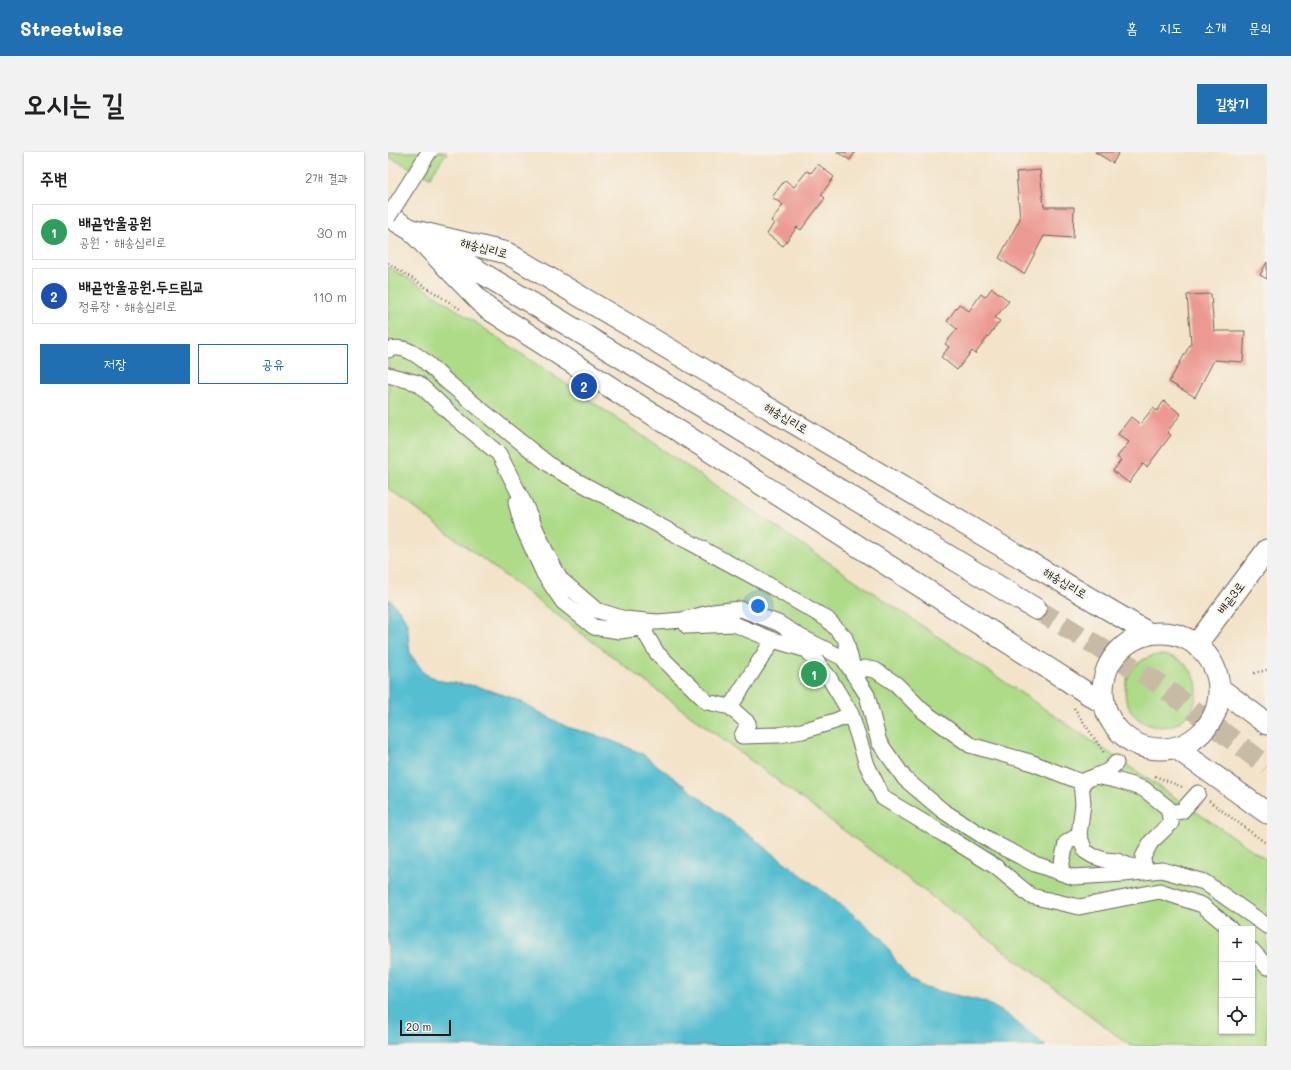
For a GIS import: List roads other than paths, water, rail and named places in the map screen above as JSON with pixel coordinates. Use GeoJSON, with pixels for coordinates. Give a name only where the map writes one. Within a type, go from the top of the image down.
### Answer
{"type":"FeatureCollection","features":[{"type":"Feature","properties":{"kind":"main road","name":"해송십리로"},"geometry":{"type":"LineString","coordinates":[[388,216],[1036,609]]}},
{"type":"Feature","properties":{"kind":"main road","name":"해송십리로"},"geometry":{"type":"LineString","coordinates":[[411,230],[507,253],[1150,634]]}},
{"type":"Feature","properties":{"kind":"main road","name":"해송십리로"},"geometry":{"type":"LineString","coordinates":[[411,230],[487,308],[1104,704]]}},
{"type":"Feature","properties":{"kind":"main road","name":"배곧3로"},"geometry":{"type":"LineString","coordinates":[[1196,645],[1267,550]]}},
{"type":"Feature","properties":{"kind":"main road"},"geometry":{"type":"LineString","coordinates":[[1170,633],[1189,639],[1196,645],[1204,652],[1215,668],[1219,688],[1217,707],[1205,729],[1194,739],[1176,748],[1158,749],[1140,745],[1124,736],[1112,722],[1104,704],[1103,685],[1108,667],[1118,652],[1133,640],[1150,634],[1170,633]]}},
{"type":"Feature","properties":{"kind":"main road"},"geometry":{"type":"LineString","coordinates":[[1219,688],[1267,724]]}},
{"type":"Feature","properties":{"kind":"main road"},"geometry":{"type":"LineString","coordinates":[[1176,748],[1267,813]]}},
{"type":"Feature","properties":{"kind":"street"},"geometry":{"type":"LineString","coordinates":[[388,216],[429,152]]}},
{"type":"Feature","properties":{"kind":"street"},"geometry":{"type":"LineString","coordinates":[[388,350],[392,348],[402,348],[422,358],[447,382],[555,469],[827,619],[845,638],[855,677]]}},
{"type":"Feature","properties":{"kind":"street"},"geometry":{"type":"LineString","coordinates":[[388,375],[418,383],[452,415],[499,454],[560,579],[596,610],[624,620],[658,622],[682,620],[713,612],[741,609],[778,623],[801,637],[843,658],[867,695],[879,742],[905,780],[943,811],[994,843],[1035,864],[1073,877],[1162,870],[1204,882],[1267,926]]}},
{"type":"Feature","properties":{"kind":"street"},"geometry":{"type":"LineString","coordinates":[[504,463],[523,528],[544,574],[564,602],[594,627],[620,631],[656,626],[734,624],[773,640],[807,650],[828,676],[851,714],[867,765],[883,798],[996,867],[1032,896],[1079,907],[1160,890],[1202,905],[1227,926]]}},
{"type":"Feature","properties":{"kind":"street"},"geometry":{"type":"LineString","coordinates":[[642,628],[657,653],[699,699],[730,707],[748,723],[742,736],[779,735],[835,722],[851,714]]}},
{"type":"Feature","properties":{"kind":"street"},"geometry":{"type":"LineString","coordinates":[[730,707],[773,640]]}},
{"type":"Feature","properties":{"kind":"street"},"geometry":{"type":"LineString","coordinates":[[855,677],[864,668],[875,670],[896,684],[923,711],[970,745],[1030,762],[1081,782],[1108,771],[1116,763]]}},
{"type":"Feature","properties":{"kind":"street"},"geometry":{"type":"LineString","coordinates":[[1096,776],[1144,789],[1168,808],[1171,823],[1151,842],[1143,857],[1145,872]]}},
{"type":"Feature","properties":{"kind":"street"},"geometry":{"type":"LineString","coordinates":[[1081,782],[1083,804],[1079,835],[1085,851],[1093,856],[1105,860],[1117,861],[1145,872]]}},
{"type":"Feature","properties":{"kind":"street"},"geometry":{"type":"LineString","coordinates":[[1169,813],[1182,810],[1198,793]]}},
{"type":"Feature","properties":{"kind":"street"},"geometry":{"type":"LineString","coordinates":[[1060,872],[1066,843],[1079,835]]}},
{"type":"Feature","properties":{"kind":"street"},"geometry":{"type":"LineString","coordinates":[[1255,953],[1267,967]]}},
{"type":"Feature","properties":{"kind":"water"},"geometry":{"type":"Polygon","coordinates":[[[388,598],[400,611],[407,623],[410,654],[425,674],[441,681],[476,686],[513,698],[567,727],[607,739],[641,753],[850,912],[882,939],[897,963],[911,980],[926,988],[985,1002],[1006,1014],[1046,1046],[388,1046],[388,598]]]}},
{"type":"Feature","properties":{"kind":"tunnel"},"geometry":{"type":"LineString","coordinates":[[1036,609],[1155,681],[1267,766]]}},
{"type":"Feature","properties":{"kind":"place","name":"배곧한울공원.두드림교"},"geometry":{"type":"Point","coordinates":[584,386]}},
{"type":"Feature","properties":{"kind":"place","name":"배곧한울공원"},"geometry":{"type":"Point","coordinates":[814,674]}}]}
